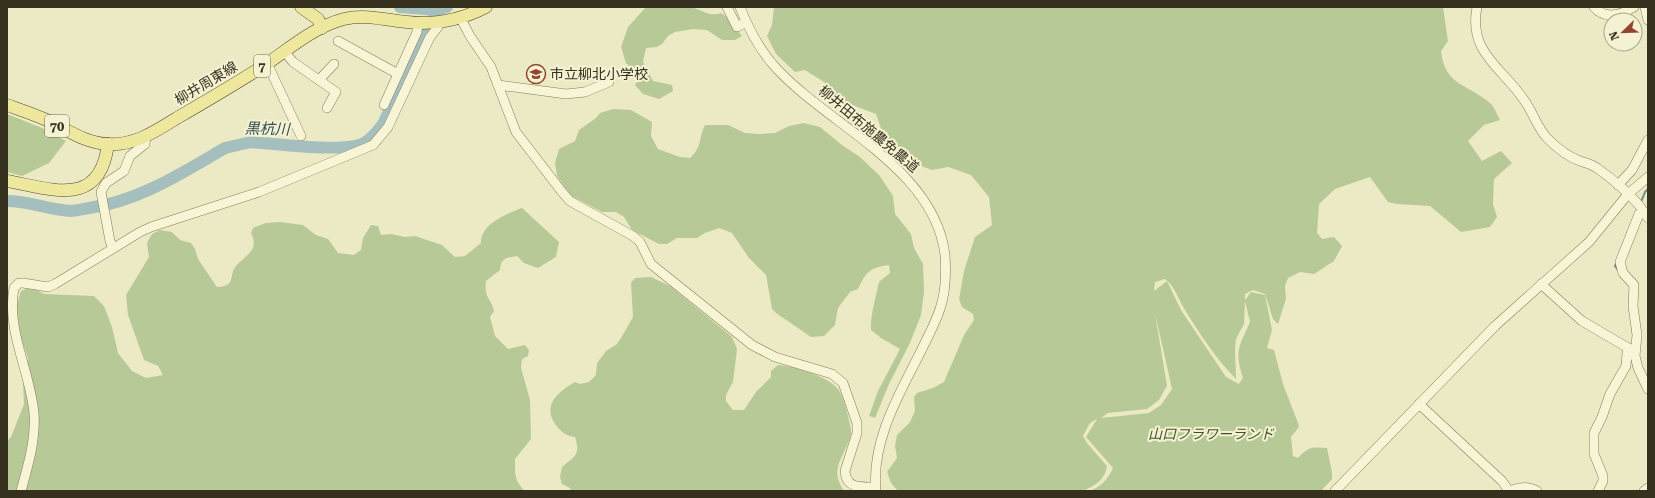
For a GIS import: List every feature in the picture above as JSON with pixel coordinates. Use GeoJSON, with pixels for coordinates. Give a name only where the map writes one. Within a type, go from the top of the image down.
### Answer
{"type":"FeatureCollection","features":[{"type":"Feature","properties":{"kind":"main road"},"geometry":{"type":"LineString","coordinates":[[301,7],[318,19],[322,28]]}},
{"type":"Feature","properties":{"kind":"main road","name":"柳井周東線"},"geometry":{"type":"LineString","coordinates":[[108,144],[128,143],[146,136],[322,28],[343,19],[357,17],[421,23],[438,23],[460,17],[486,7]]}},
{"type":"Feature","properties":{"kind":"main road","name":"70"},"geometry":{"type":"LineString","coordinates":[[7,105],[32,113],[84,139],[108,144]]}},
{"type":"Feature","properties":{"kind":"main road"},"geometry":{"type":"LineString","coordinates":[[7,181],[56,190],[71,191],[81,189],[91,184],[102,168],[108,144]]}},
{"type":"Feature","properties":{"kind":"street"},"geometry":{"type":"LineString","coordinates":[[728,7],[737,27],[746,22]]}},
{"type":"Feature","properties":{"kind":"street","name":"柳井田布施農免農道"},"geometry":{"type":"LineString","coordinates":[[740,7],[756,42],[782,74],[822,109],[881,155],[914,186],[930,209],[942,239],[946,267],[946,281],[942,302],[930,333],[896,400],[883,430],[875,489]]}},
{"type":"Feature","properties":{"kind":"street"},"geometry":{"type":"LineString","coordinates":[[1477,7],[1475,18],[1476,28],[1488,60],[1505,76],[1525,100],[1546,138],[1572,158],[1588,162],[1596,167],[1628,194],[1642,210],[1620,262],[1623,273],[1634,285],[1633,306],[1637,335],[1632,349],[1638,368],[1648,388]]}},
{"type":"Feature","properties":{"kind":"street"},"geometry":{"type":"LineString","coordinates":[[1594,7],[1598,12],[1605,15],[1616,15],[1624,13],[1634,7]]}},
{"type":"Feature","properties":{"kind":"street"},"geometry":{"type":"LineString","coordinates":[[1645,7],[1648,20]]}},
{"type":"Feature","properties":{"kind":"street"},"geometry":{"type":"LineString","coordinates":[[460,17],[467,31],[491,67],[516,132],[570,201],[633,236],[640,242],[651,264],[752,345],[775,357],[832,374],[839,378],[846,390],[857,423],[857,433],[845,471],[846,477],[848,483],[875,489]]}},
{"type":"Feature","properties":{"kind":"street"},"geometry":{"type":"LineString","coordinates":[[384,105],[421,23]]}},
{"type":"Feature","properties":{"kind":"street"},"geometry":{"type":"LineString","coordinates":[[21,491],[33,441],[34,414],[29,384],[12,313],[14,288],[19,283],[52,286],[113,248],[151,227],[252,194],[364,150],[373,145],[388,127],[430,37],[438,27],[438,23]]}},
{"type":"Feature","properties":{"kind":"street"},"geometry":{"type":"LineString","coordinates":[[338,41],[398,74]]}},
{"type":"Feature","properties":{"kind":"street"},"geometry":{"type":"LineString","coordinates":[[284,51],[294,62],[336,92],[327,108]]}},
{"type":"Feature","properties":{"kind":"street"},"geometry":{"type":"LineString","coordinates":[[267,63],[301,136]]}},
{"type":"Feature","properties":{"kind":"street"},"geometry":{"type":"LineString","coordinates":[[320,80],[334,64]]}},
{"type":"Feature","properties":{"kind":"street"},"geometry":{"type":"LineString","coordinates":[[498,85],[566,94],[585,92],[609,82]]}},
{"type":"Feature","properties":{"kind":"street"},"geometry":{"type":"LineString","coordinates":[[113,248],[110,242],[102,199],[102,188],[106,183],[124,171],[130,156],[145,144],[146,136]]}},
{"type":"Feature","properties":{"kind":"street"},"geometry":{"type":"LineString","coordinates":[[1618,185],[1632,170],[1648,140]]}},
{"type":"Feature","properties":{"kind":"street"},"geometry":{"type":"LineString","coordinates":[[1335,491],[1495,326],[1589,242],[1628,194],[1648,177]]}},
{"type":"Feature","properties":{"kind":"street"},"geometry":{"type":"LineString","coordinates":[[1541,284],[1582,321],[1632,349]]}},
{"type":"Feature","properties":{"kind":"street"},"geometry":{"type":"LineString","coordinates":[[1598,491],[1603,481],[1594,454],[1594,433],[1602,417],[1610,394],[1626,366],[1627,352],[1632,349]]}},
{"type":"Feature","properties":{"kind":"street"},"geometry":{"type":"LineString","coordinates":[[1420,404],[1502,481],[1509,491],[1521,487],[1537,491]]}},
{"type":"Feature","properties":{"kind":"street"},"geometry":{"type":"LineString","coordinates":[[1644,491],[1648,488]]}},
{"type":"Feature","properties":{"kind":"green space"},"geometry":{"type":"Polygon","coordinates":[[[684,6],[711,14],[721,13],[727,17],[742,36],[735,40],[722,40],[707,30],[693,29],[675,32],[668,36],[662,44],[657,47],[646,48],[643,62],[653,81],[672,85],[673,91],[659,99],[643,94],[635,85],[639,79],[634,70],[626,63],[621,47],[628,27],[646,7],[684,6]]]}},
{"type":"Feature","properties":{"kind":"green space","name":"山口フラワーランド"},"geometry":{"type":"Polygon","coordinates":[[[774,7],[1443,7],[1448,41],[1441,51],[1443,63],[1447,72],[1459,83],[1491,104],[1500,120],[1484,125],[1468,141],[1482,161],[1501,151],[1512,163],[1494,179],[1493,204],[1497,217],[1490,227],[1461,232],[1430,206],[1388,202],[1370,177],[1335,189],[1319,204],[1317,233],[1322,239],[1334,237],[1342,246],[1334,261],[1314,274],[1300,272],[1288,278],[1285,286],[1286,299],[1278,324],[1273,319],[1265,294],[1253,290],[1245,294],[1245,300],[1251,292],[1265,295],[1272,330],[1267,348],[1274,350],[1283,384],[1299,427],[1291,437],[1293,456],[1298,458],[1305,451],[1311,448],[1327,448],[1332,479],[1321,491],[1090,491],[1104,482],[1113,468],[1086,437],[1097,419],[1090,423],[1083,436],[1087,443],[1107,466],[1106,471],[1099,482],[1082,491],[898,491],[891,483],[887,472],[897,458],[895,446],[897,435],[910,422],[915,411],[914,397],[917,393],[933,388],[944,382],[964,335],[974,320],[973,314],[962,307],[959,299],[964,271],[975,237],[992,225],[989,197],[971,175],[948,167],[932,170],[921,166],[883,134],[876,114],[840,102],[824,82],[805,70],[795,72],[776,54],[767,36],[772,25],[774,7]],[[1165,279],[1155,282],[1154,291],[1167,281],[1165,279]],[[1167,281],[1181,310],[1226,377],[1239,384],[1243,378],[1238,355],[1239,349],[1250,322],[1245,301],[1244,324],[1236,339],[1236,379],[1196,328],[1174,289],[1167,281]],[[1155,313],[1167,386],[1159,400],[1147,409],[1108,413],[1101,418],[1149,413],[1161,405],[1172,389],[1155,313]]]}},
{"type":"Feature","properties":{"kind":"green space"},"geometry":{"type":"Polygon","coordinates":[[[613,109],[631,110],[652,122],[651,136],[658,149],[680,157],[690,158],[699,146],[705,125],[728,125],[745,133],[759,134],[775,133],[789,126],[804,123],[820,127],[860,157],[879,175],[893,196],[895,214],[911,234],[914,248],[923,264],[924,292],[921,315],[910,343],[889,384],[875,418],[869,416],[878,391],[900,349],[881,338],[871,330],[872,313],[879,282],[890,273],[889,265],[877,267],[869,271],[858,289],[850,292],[838,308],[835,325],[824,336],[811,337],[772,309],[766,275],[749,258],[732,233],[719,228],[705,233],[697,238],[677,238],[667,244],[659,244],[632,230],[624,217],[616,212],[602,212],[570,195],[557,176],[555,163],[559,149],[575,141],[579,130],[596,118],[600,113],[613,109]]]}},
{"type":"Feature","properties":{"kind":"green space"},"geometry":{"type":"Polygon","coordinates":[[[7,114],[42,128],[66,141],[49,163],[22,176],[7,172],[7,114]]]}},
{"type":"Feature","properties":{"kind":"green space"},"geometry":{"type":"Polygon","coordinates":[[[522,208],[559,242],[556,257],[538,268],[524,263],[517,256],[507,258],[503,261],[500,270],[486,281],[486,292],[494,311],[490,317],[495,336],[508,349],[525,345],[529,350],[528,356],[522,359],[521,368],[530,400],[531,439],[515,459],[515,473],[517,481],[524,491],[7,491],[7,441],[11,437],[24,404],[23,382],[28,358],[19,333],[16,307],[21,291],[31,287],[44,294],[94,296],[104,306],[112,327],[118,353],[132,371],[146,378],[163,375],[158,366],[144,360],[128,315],[126,295],[149,257],[147,243],[152,234],[160,230],[172,232],[180,240],[191,243],[195,249],[198,259],[217,287],[230,283],[236,266],[253,248],[254,244],[251,233],[253,228],[266,223],[280,222],[303,225],[316,235],[328,239],[338,253],[354,255],[361,250],[363,238],[371,225],[378,226],[381,235],[391,234],[405,237],[415,236],[442,245],[455,257],[465,256],[481,243],[481,238],[489,225],[505,215],[522,208]]]}},
{"type":"Feature","properties":{"kind":"green space"},"geometry":{"type":"Polygon","coordinates":[[[651,277],[670,286],[732,337],[737,349],[733,382],[726,395],[726,401],[733,410],[744,410],[756,392],[771,377],[771,371],[778,365],[809,372],[826,379],[837,388],[844,401],[851,430],[848,442],[839,462],[838,469],[839,483],[844,491],[571,491],[570,488],[562,484],[560,477],[562,467],[573,458],[577,452],[577,443],[575,437],[564,433],[555,424],[551,417],[551,405],[558,394],[575,382],[580,384],[589,382],[596,375],[597,363],[606,351],[617,344],[633,317],[631,283],[635,278],[651,277]]]}},
{"type":"Feature","properties":{"kind":"waterway"},"geometry":{"type":"LineString","coordinates":[[400,7],[437,10],[447,7]]}},
{"type":"Feature","properties":{"kind":"waterway","name":"黒杭川"},"geometry":{"type":"LineString","coordinates":[[7,201],[24,202],[71,211],[107,204],[143,193],[225,148],[251,142],[326,148],[355,146],[364,143],[372,137],[383,124],[437,10]]}},
{"type":"Feature","properties":{"kind":"waterway"},"geometry":{"type":"LineString","coordinates":[[1641,202],[1645,192],[1648,189]]}},
{"type":"Feature","properties":{"kind":"waterway"},"geometry":{"type":"LineString","coordinates":[[1617,262],[1615,266],[1618,270]]}},
{"type":"Feature","properties":{"kind":"place","name":"市立柳北小学校"},"geometry":{"type":"Point","coordinates":[536,74]}}]}
